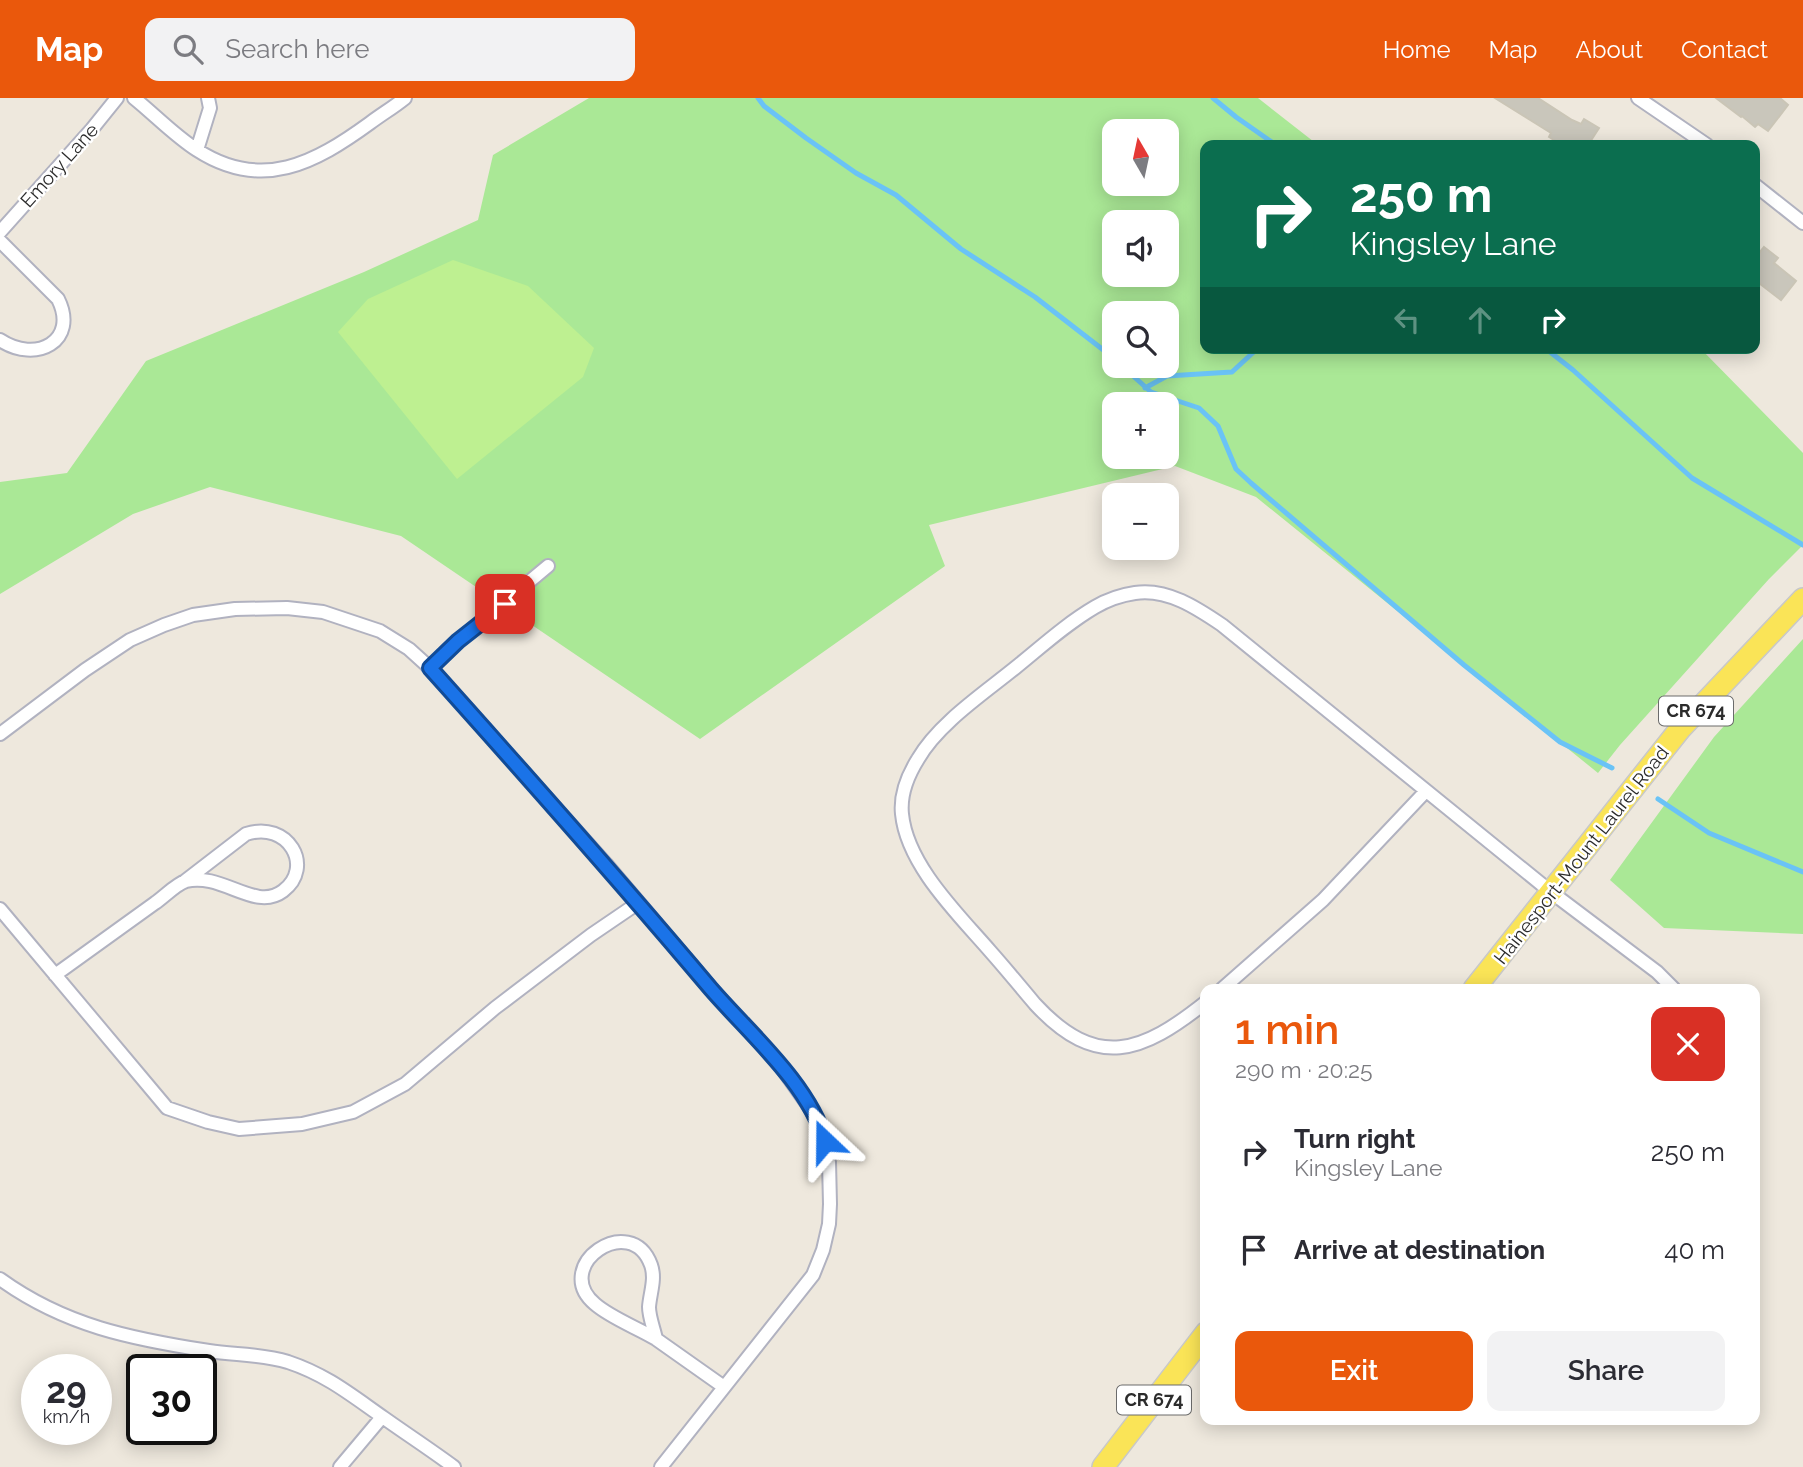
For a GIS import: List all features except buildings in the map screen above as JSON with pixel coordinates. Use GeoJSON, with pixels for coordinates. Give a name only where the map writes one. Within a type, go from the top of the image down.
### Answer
{"type":"FeatureCollection","features":[{"type":"Feature","properties":{"kind":"main road","name":"Hainesport-Mount Laurel Road"},"geometry":{"type":"LineString","coordinates":[[1478,984],[1680,729],[1803,599]]}},
{"type":"Feature","properties":{"kind":"main road","name":"CR 674"},"geometry":{"type":"LineString","coordinates":[[1103,1467],[1200,1341]]}},
{"type":"Feature","properties":{"kind":"street","name":"Emory Lane"},"geometry":{"type":"LineString","coordinates":[[0,232],[117,98]]}},
{"type":"Feature","properties":{"kind":"street"},"geometry":{"type":"LineString","coordinates":[[134,98],[197,150],[230,166],[250,171],[293,168],[334,149],[405,98]]}},
{"type":"Feature","properties":{"kind":"street"},"geometry":{"type":"LineString","coordinates":[[197,150],[210,108],[208,98]]}},
{"type":"Feature","properties":{"kind":"street"},"geometry":{"type":"LineString","coordinates":[[1638,98],[1700,140]]}},
{"type":"Feature","properties":{"kind":"street"},"geometry":{"type":"LineString","coordinates":[[1760,189],[1803,223]]}},
{"type":"Feature","properties":{"kind":"street"},"geometry":{"type":"LineString","coordinates":[[0,241],[58,299],[64,310],[60,335],[39,351],[14,349],[0,340]]}},
{"type":"Feature","properties":{"kind":"street"},"geometry":{"type":"LineString","coordinates":[[430,668],[458,641],[548,566]]}},
{"type":"Feature","properties":{"kind":"street"},"geometry":{"type":"LineString","coordinates":[[1200,1007],[1171,1029],[1132,1046],[1110,1047],[1069,1035],[1051,1021],[939,890],[913,852],[905,832],[902,813],[903,793],[918,757],[946,726],[1037,649],[1096,606],[1116,597],[1138,592],[1180,600],[1222,625],[1551,892],[1669,984]]}},
{"type":"Feature","properties":{"kind":"street"},"geometry":{"type":"LineString","coordinates":[[0,734],[130,640],[183,618],[221,611],[287,608],[333,614],[380,631],[417,655],[430,668],[606,864],[779,1064],[821,1127],[829,1161],[829,1224],[816,1268],[783,1314],[661,1467]]}},
{"type":"Feature","properties":{"kind":"street"},"geometry":{"type":"LineString","coordinates":[[1228,984],[1323,901],[1426,791]]}},
{"type":"Feature","properties":{"kind":"street"},"geometry":{"type":"LineString","coordinates":[[55,975],[246,834],[257,830],[269,830],[279,834],[288,841],[297,862],[291,884],[272,897],[250,896],[219,882],[185,881]]}},
{"type":"Feature","properties":{"kind":"street"},"geometry":{"type":"LineString","coordinates":[[0,909],[167,1108],[239,1129],[302,1124],[353,1112],[405,1084],[495,1008],[638,903]]}},
{"type":"Feature","properties":{"kind":"street"},"geometry":{"type":"LineString","coordinates":[[656,1339],[649,1310],[654,1276],[646,1255],[637,1247],[615,1242],[594,1251],[583,1271],[583,1283],[594,1304],[656,1339],[724,1387]]}},
{"type":"Feature","properties":{"kind":"street"},"geometry":{"type":"LineString","coordinates":[[0,1279],[49,1310],[75,1322],[177,1346],[254,1355],[290,1363],[331,1379],[454,1467]]}},
{"type":"Feature","properties":{"kind":"street"},"geometry":{"type":"LineString","coordinates":[[340,1467],[382,1416]]}},
{"type":"Feature","properties":{"kind":"green space"},"geometry":{"type":"Polygon","coordinates":[[[589,98],[1258,98],[1312,140],[1200,140],[1200,354],[1706,354],[1803,453],[1803,545],[1769,579],[1598,773],[1256,497],[1179,468],[1179,392],[1102,392],[1102,469],[1162,469],[929,525],[945,566],[700,739],[401,536],[210,487],[133,514],[0,594],[0,482],[67,473],[146,361],[364,272],[478,220],[493,155],[589,98]]]}},
{"type":"Feature","properties":{"kind":"green space"},"geometry":{"type":"Polygon","coordinates":[[[453,260],[528,286],[594,348],[583,377],[457,479],[338,332],[368,299],[453,260]]]}},
{"type":"Feature","properties":{"kind":"green space"},"geometry":{"type":"Polygon","coordinates":[[[1803,639],[1803,934],[1664,928],[1610,880],[1714,737],[1803,639]]]}},
{"type":"Feature","properties":{"kind":"waterway"},"geometry":{"type":"LineString","coordinates":[[758,98],[764,106],[806,138],[856,173],[896,195],[961,249],[1035,297],[1102,349]]}},
{"type":"Feature","properties":{"kind":"waterway"},"geometry":{"type":"LineString","coordinates":[[1213,98],[1269,140]]}},
{"type":"Feature","properties":{"kind":"waterway"},"geometry":{"type":"LineString","coordinates":[[1145,388],[1167,376],[1232,372],[1252,354]]}},
{"type":"Feature","properties":{"kind":"waterway"},"geometry":{"type":"LineString","coordinates":[[1553,354],[1692,478],[1803,545]]}},
{"type":"Feature","properties":{"kind":"waterway"},"geometry":{"type":"LineString","coordinates":[[1135,378],[1151,392],[1199,408],[1218,426],[1236,469],[1251,483],[1464,665],[1560,742],[1612,768]]}},
{"type":"Feature","properties":{"kind":"waterway"},"geometry":{"type":"LineString","coordinates":[[1658,799],[1709,833],[1803,872]]}},
{"type":"Feature","properties":{"kind":"route"},"geometry":{"type":"LineString","coordinates":[[505,604],[458,641],[430,668],[606,864],[779,1064],[810,1108],[821,1127],[825,1141]]}}]}
